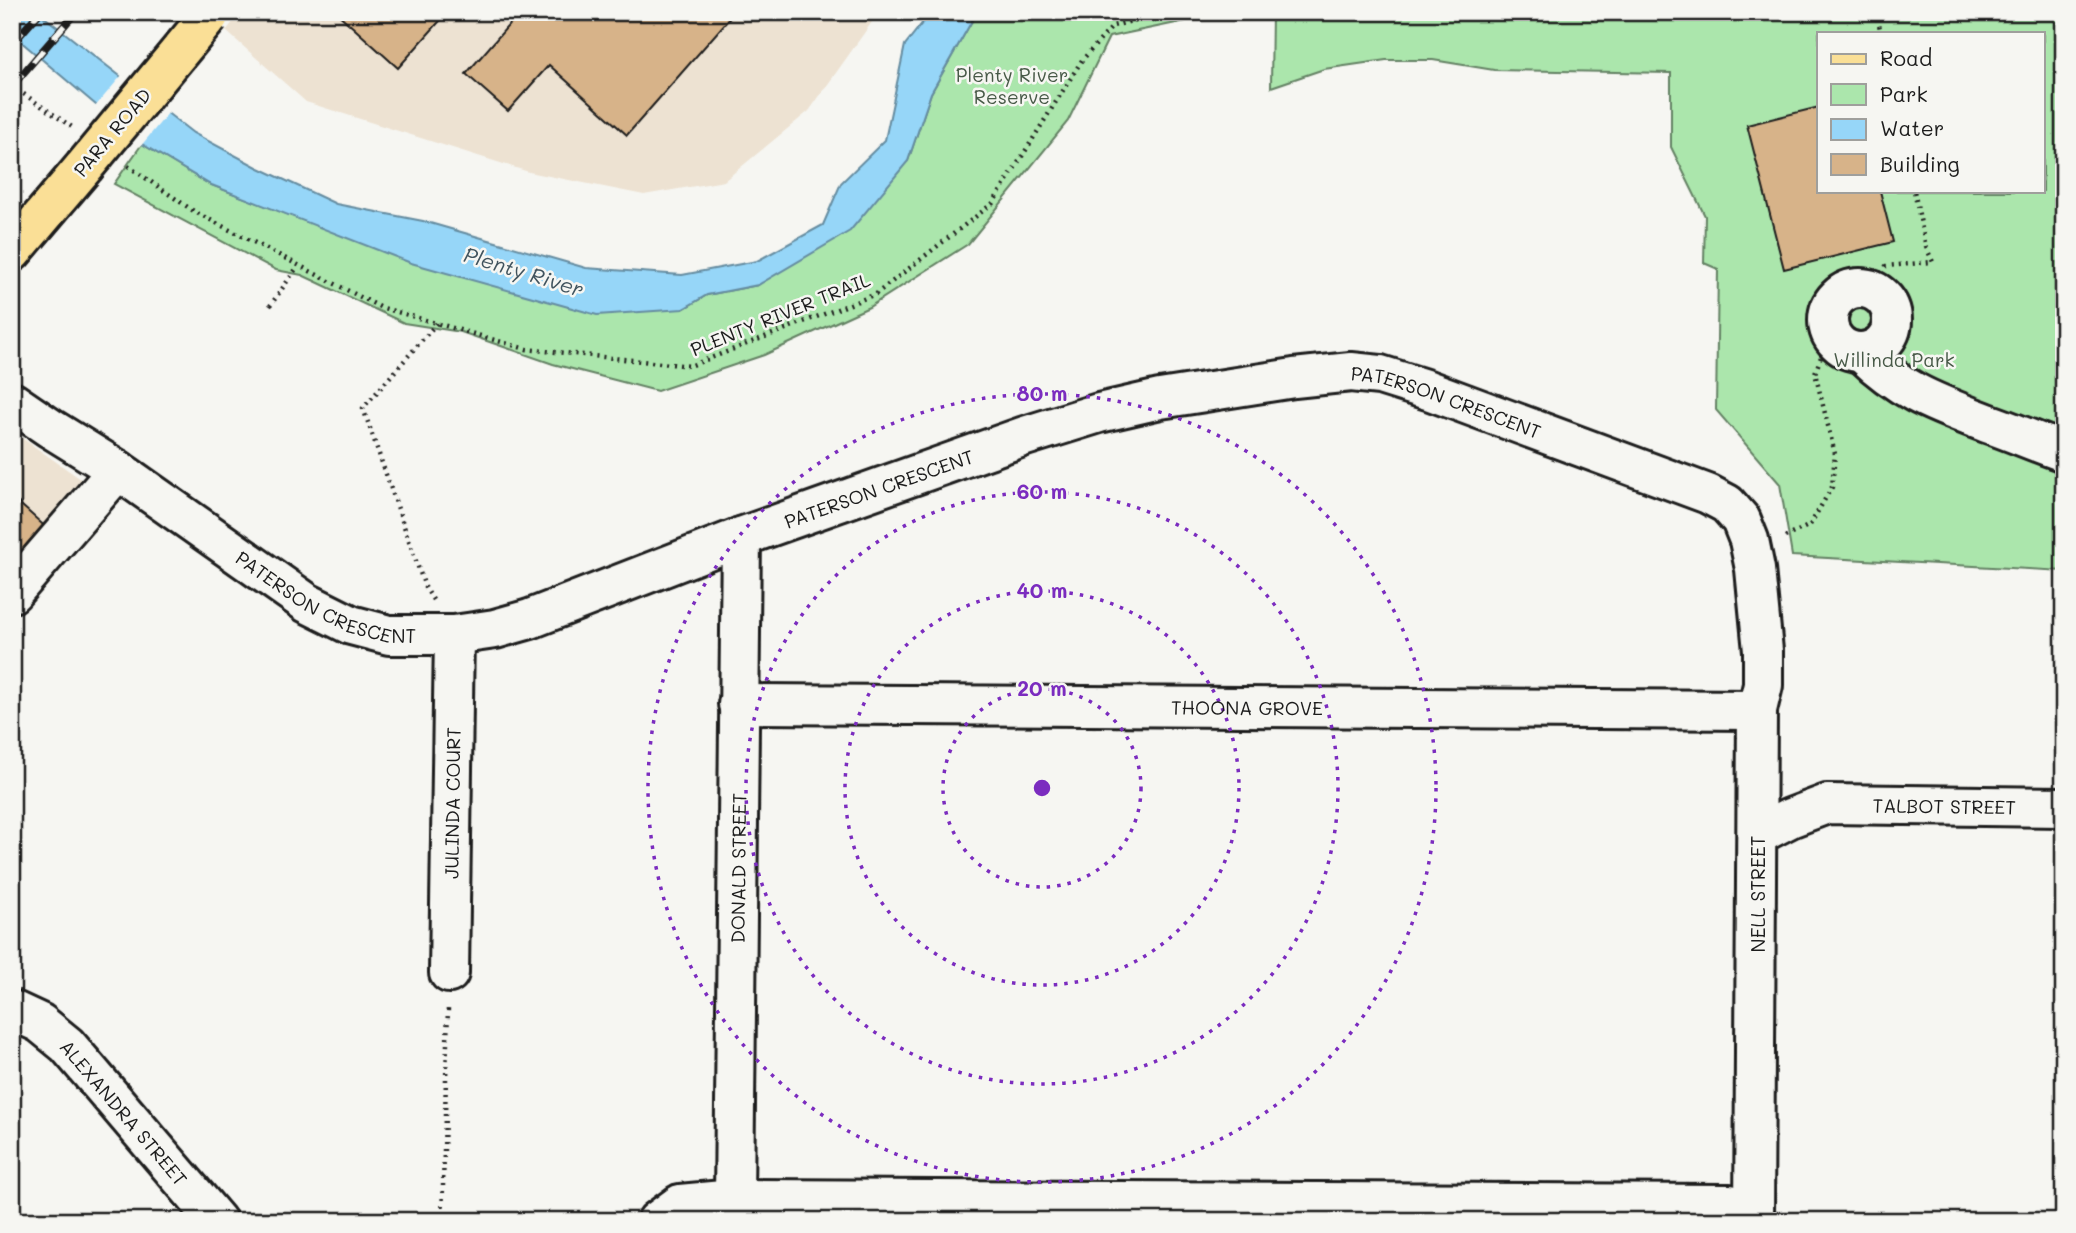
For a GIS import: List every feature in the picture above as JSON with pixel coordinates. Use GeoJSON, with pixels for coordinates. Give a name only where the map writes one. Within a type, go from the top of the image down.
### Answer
{"type":"FeatureCollection","features":[{"type":"Feature","properties":{"kind":"main road","name":"PARA ROAD"},"geometry":{"type":"LineString","coordinates":[[12,251],[82,150],[210,14]]}},
{"type":"Feature","properties":{"kind":"street"},"geometry":{"type":"LineString","coordinates":[[1848,347],[1870,351],[1887,337],[1891,326],[1888,305],[1881,296],[1871,291]]}},
{"type":"Feature","properties":{"kind":"street"},"geometry":{"type":"LineString","coordinates":[[1848,347],[1909,391],[1945,408],[2064,452]]}},
{"type":"Feature","properties":{"kind":"street","name":"PATERSON CRESCENT"},"geometry":{"type":"LineString","coordinates":[[12,402],[118,470],[307,603],[351,625],[389,635],[454,635],[495,629],[530,619],[741,537],[1025,436],[1099,414],[1160,399],[1351,372],[1380,375],[1428,390],[1708,494],[1727,504],[1741,520],[1749,540],[1755,569]]}},
{"type":"Feature","properties":{"kind":"street"},"geometry":{"type":"LineString","coordinates":[[12,593],[118,470]]}},
{"type":"Feature","properties":{"kind":"street","name":"DONALD STREET"},"geometry":{"type":"LineString","coordinates":[[734,1199],[741,537]]}},
{"type":"Feature","properties":{"kind":"street","name":"NELL STREET"},"geometry":{"type":"LineString","coordinates":[[1754,1221],[1757,710],[1763,685],[1755,569]]}},
{"type":"Feature","properties":{"kind":"street","name":"JULINDA COURT"},"geometry":{"type":"LineString","coordinates":[[449,973],[454,635]]}},
{"type":"Feature","properties":{"kind":"street","name":"THOONA GROVE"},"geometry":{"type":"LineString","coordinates":[[738,704],[1757,710]]}},
{"type":"Feature","properties":{"kind":"street","name":"TALBOT STREET"},"geometry":{"type":"LineString","coordinates":[[1758,774],[1827,804]]}},
{"type":"Feature","properties":{"kind":"street","name":"TALBOT STREET"},"geometry":{"type":"LineString","coordinates":[[1757,835],[1790,818],[1827,804],[2064,807]]}},
{"type":"Feature","properties":{"kind":"street","name":"ALEXANDRA STREET"},"geometry":{"type":"LineString","coordinates":[[16,1013],[49,1029],[67,1045],[217,1221]]}},
{"type":"Feature","properties":{"kind":"street"},"geometry":{"type":"LineString","coordinates":[[657,1221],[680,1204],[734,1199],[1730,1204],[1745,1221]]}},
{"type":"Feature","properties":{"kind":"path","name":"PLENTY RIVER TRAIL"},"geometry":{"type":"LineString","coordinates":[[127,165],[195,212],[380,307],[526,349],[690,366],[876,294],[993,203],[1082,60],[1113,26],[1166,12]]}},
{"type":"Feature","properties":{"kind":"path"},"geometry":{"type":"LineString","coordinates":[[1876,12],[1881,32]]}},
{"type":"Feature","properties":{"kind":"path"},"geometry":{"type":"LineString","coordinates":[[12,86],[82,150]]}},
{"type":"Feature","properties":{"kind":"path"},"geometry":{"type":"LineString","coordinates":[[1871,291],[1886,266],[1933,262],[1926,247],[1914,192]]}},
{"type":"Feature","properties":{"kind":"path"},"geometry":{"type":"LineString","coordinates":[[270,306],[298,266]]}},
{"type":"Feature","properties":{"kind":"path"},"geometry":{"type":"LineString","coordinates":[[437,323],[363,408],[425,587],[454,635]]}},
{"type":"Feature","properties":{"kind":"path"},"geometry":{"type":"LineString","coordinates":[[1785,537],[1810,525],[1832,487],[1835,454],[1815,373],[1822,355],[1848,347]]}},
{"type":"Feature","properties":{"kind":"path"},"geometry":{"type":"LineString","coordinates":[[442,1221],[449,973]]}},
{"type":"Feature","properties":{"kind":"shaded area"},"geometry":{"type":"Polygon","coordinates":[[[241,12],[879,12],[809,111],[724,181],[644,195],[529,172],[306,102],[226,31],[241,12]]]}},
{"type":"Feature","properties":{"kind":"shaded area"},"geometry":{"type":"Polygon","coordinates":[[[12,431],[108,498],[12,607],[12,431]]]}},
{"type":"Feature","properties":{"kind":"green space","name":"Plenty River Reserve"},"geometry":{"type":"Polygon","coordinates":[[[977,12],[1229,12],[1109,37],[1068,121],[968,244],[869,307],[764,355],[657,391],[553,364],[461,332],[404,323],[302,275],[276,270],[114,184],[142,144],[209,184],[308,222],[683,309],[707,295],[758,285],[908,161],[931,93],[977,12]]]}},
{"type":"Feature","properties":{"kind":"green space","name":"Willinda Park"},"geometry":{"type":"Polygon","coordinates":[[[1272,12],[2064,12],[2064,571],[1792,556],[1780,484],[1716,410],[1718,269],[1704,263],[1705,216],[1671,147],[1671,73],[1494,70],[1433,60],[1386,60],[1324,69],[1271,87],[1272,12]]]}},
{"type":"Feature","properties":{"kind":"water","name":"Plenty River"},"geometry":{"type":"Polygon","coordinates":[[[12,12],[38,12],[193,133],[336,204],[423,221],[586,268],[682,275],[757,261],[823,225],[841,183],[885,140],[905,45],[931,12],[977,12],[931,93],[908,161],[850,231],[758,285],[707,295],[683,309],[597,315],[411,263],[209,184],[142,144],[12,34],[12,12]]]}},
{"type":"Feature","properties":{"kind":"pier"},"geometry":{"type":"Polygon","coordinates":[[[122,75],[169,112],[140,147],[94,108],[122,75]]]}},
{"type":"Feature","properties":{"kind":"building"},"geometry":{"type":"Polygon","coordinates":[[[336,12],[444,12],[446,14],[398,68],[336,12]]]}},
{"type":"Feature","properties":{"kind":"building"},"geometry":{"type":"Polygon","coordinates":[[[520,12],[735,12],[627,135],[549,65],[508,111],[466,74],[520,12]]]}},
{"type":"Feature","properties":{"kind":"building"},"geometry":{"type":"Polygon","coordinates":[[[1817,108],[1817,192],[1880,192],[1893,242],[1784,269],[1747,125],[1817,108]]]}},
{"type":"Feature","properties":{"kind":"building"},"geometry":{"type":"Polygon","coordinates":[[[12,497],[50,531],[12,574],[12,497]]]}},
{"type":"Feature","properties":{"kind":"railway"},"geometry":{"type":"LineString","coordinates":[[12,44],[40,12]]}},
{"type":"Feature","properties":{"kind":"railway"},"geometry":{"type":"LineString","coordinates":[[12,86],[76,12]]}}]}
